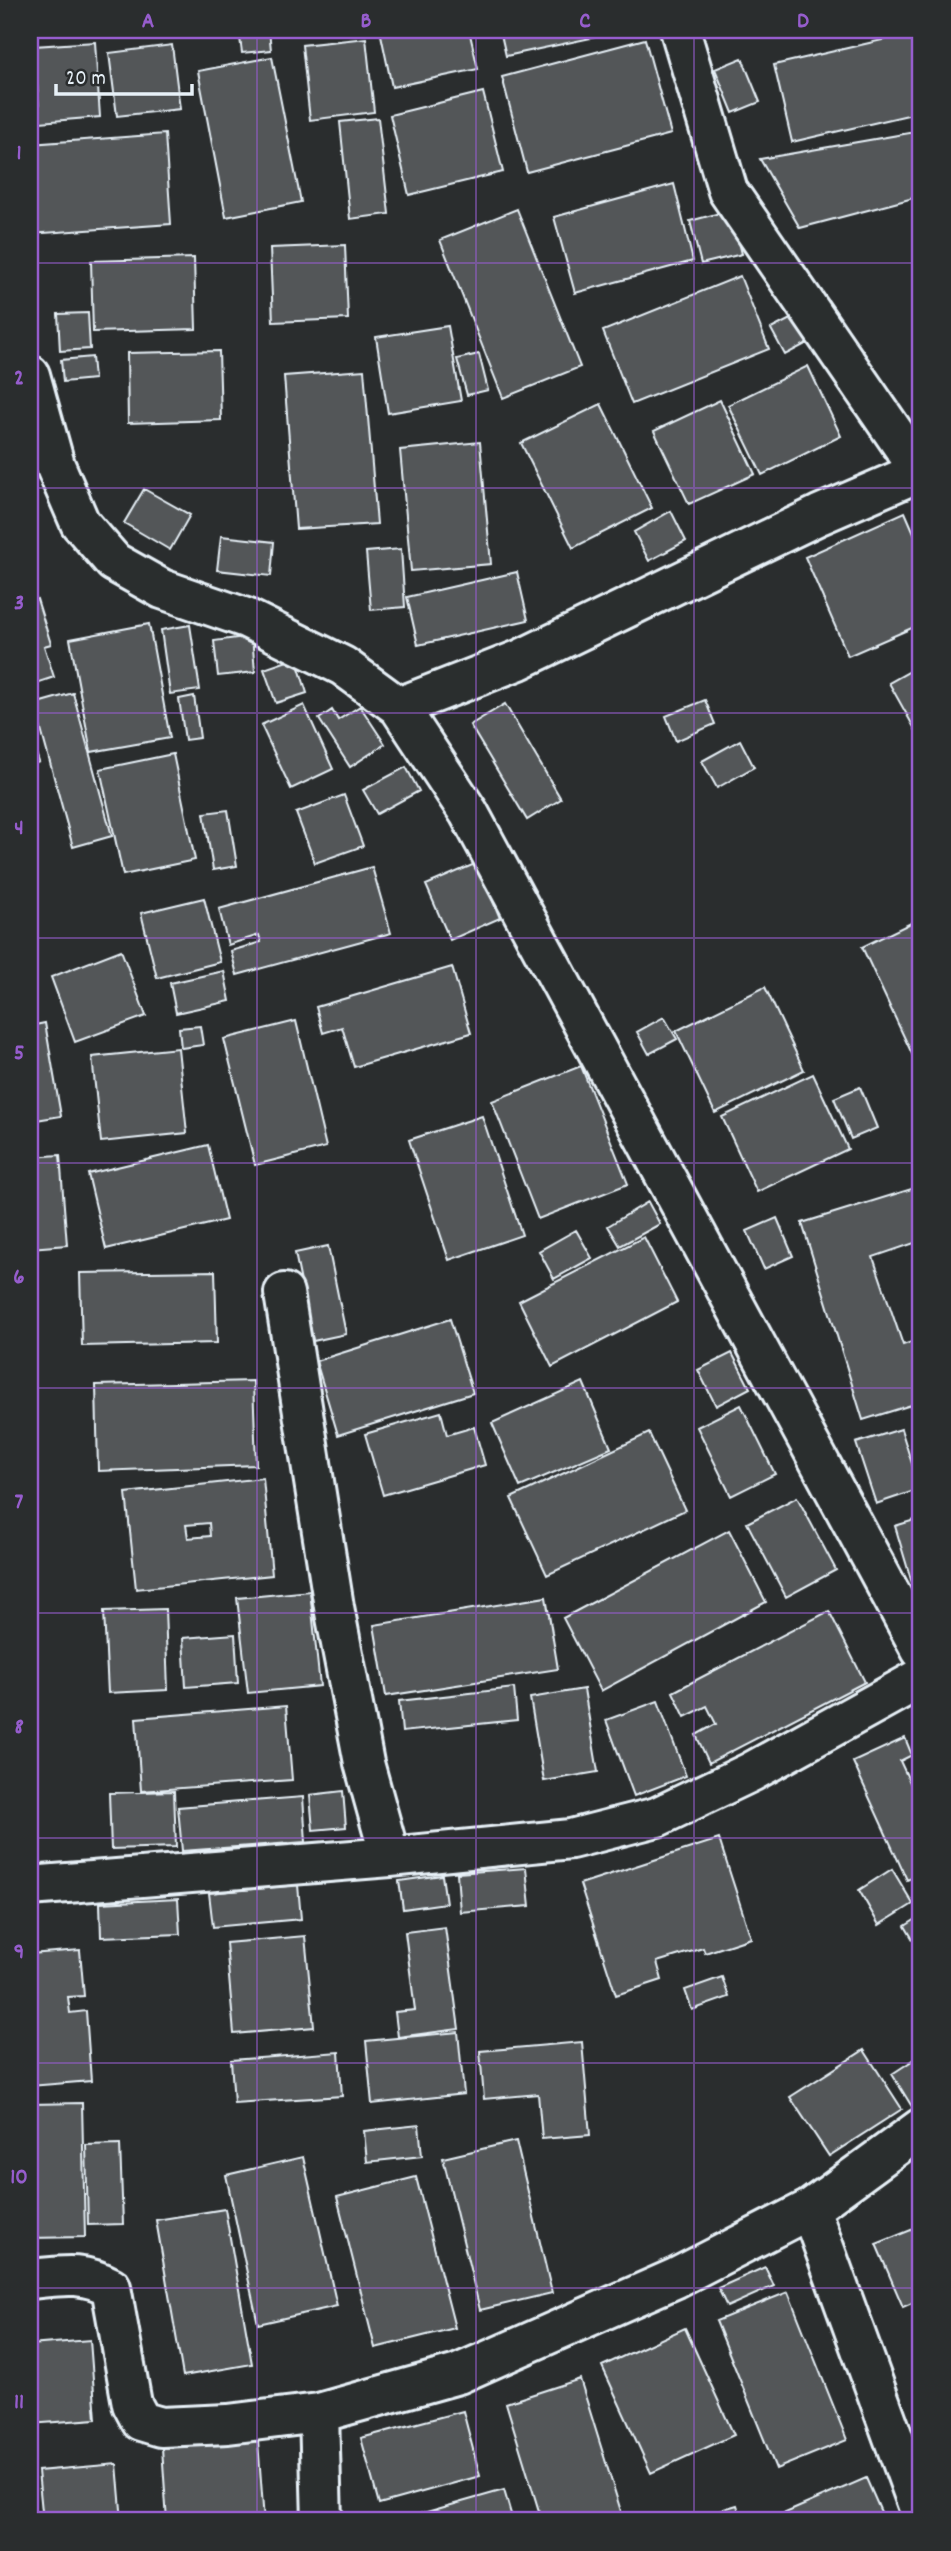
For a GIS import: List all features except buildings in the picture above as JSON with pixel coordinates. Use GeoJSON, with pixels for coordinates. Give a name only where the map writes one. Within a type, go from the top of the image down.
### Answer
{"type":"FeatureCollection","features":[{"type":"Feature","properties":{"kind":"street"},"geometry":{"type":"LineString","coordinates":[[399,707],[519,660],[819,515],[921,471],[728,191],[680,30]]}},
{"type":"Feature","properties":{"kind":"street"},"geometry":{"type":"LineString","coordinates":[[30,375],[37,424],[80,523],[114,562],[162,589],[246,618],[343,666],[399,707],[470,813],[921,1650]]}},
{"type":"Feature","properties":{"kind":"street"},"geometry":{"type":"LineString","coordinates":[[284,1293],[334,1607],[363,1763],[390,1857]]}},
{"type":"Feature","properties":{"kind":"street"},"geometry":{"type":"LineString","coordinates":[[30,1886],[390,1857],[571,1839],[657,1818],[751,1772],[921,1678]]}},
{"type":"Feature","properties":{"kind":"street"},"geometry":{"type":"LineString","coordinates":[[30,2279],[69,2276],[93,2278],[111,2287],[132,2404],[141,2421],[161,2427],[228,2424],[319,2413],[458,2374],[676,2278],[810,2209],[921,2127]]}},
{"type":"Feature","properties":{"kind":"street"},"geometry":{"type":"LineString","coordinates":[[810,2209],[921,2514]]}},
{"type":"Feature","properties":{"kind":"street"},"geometry":{"type":"LineString","coordinates":[[319,2413],[322,2521]]}}]}
